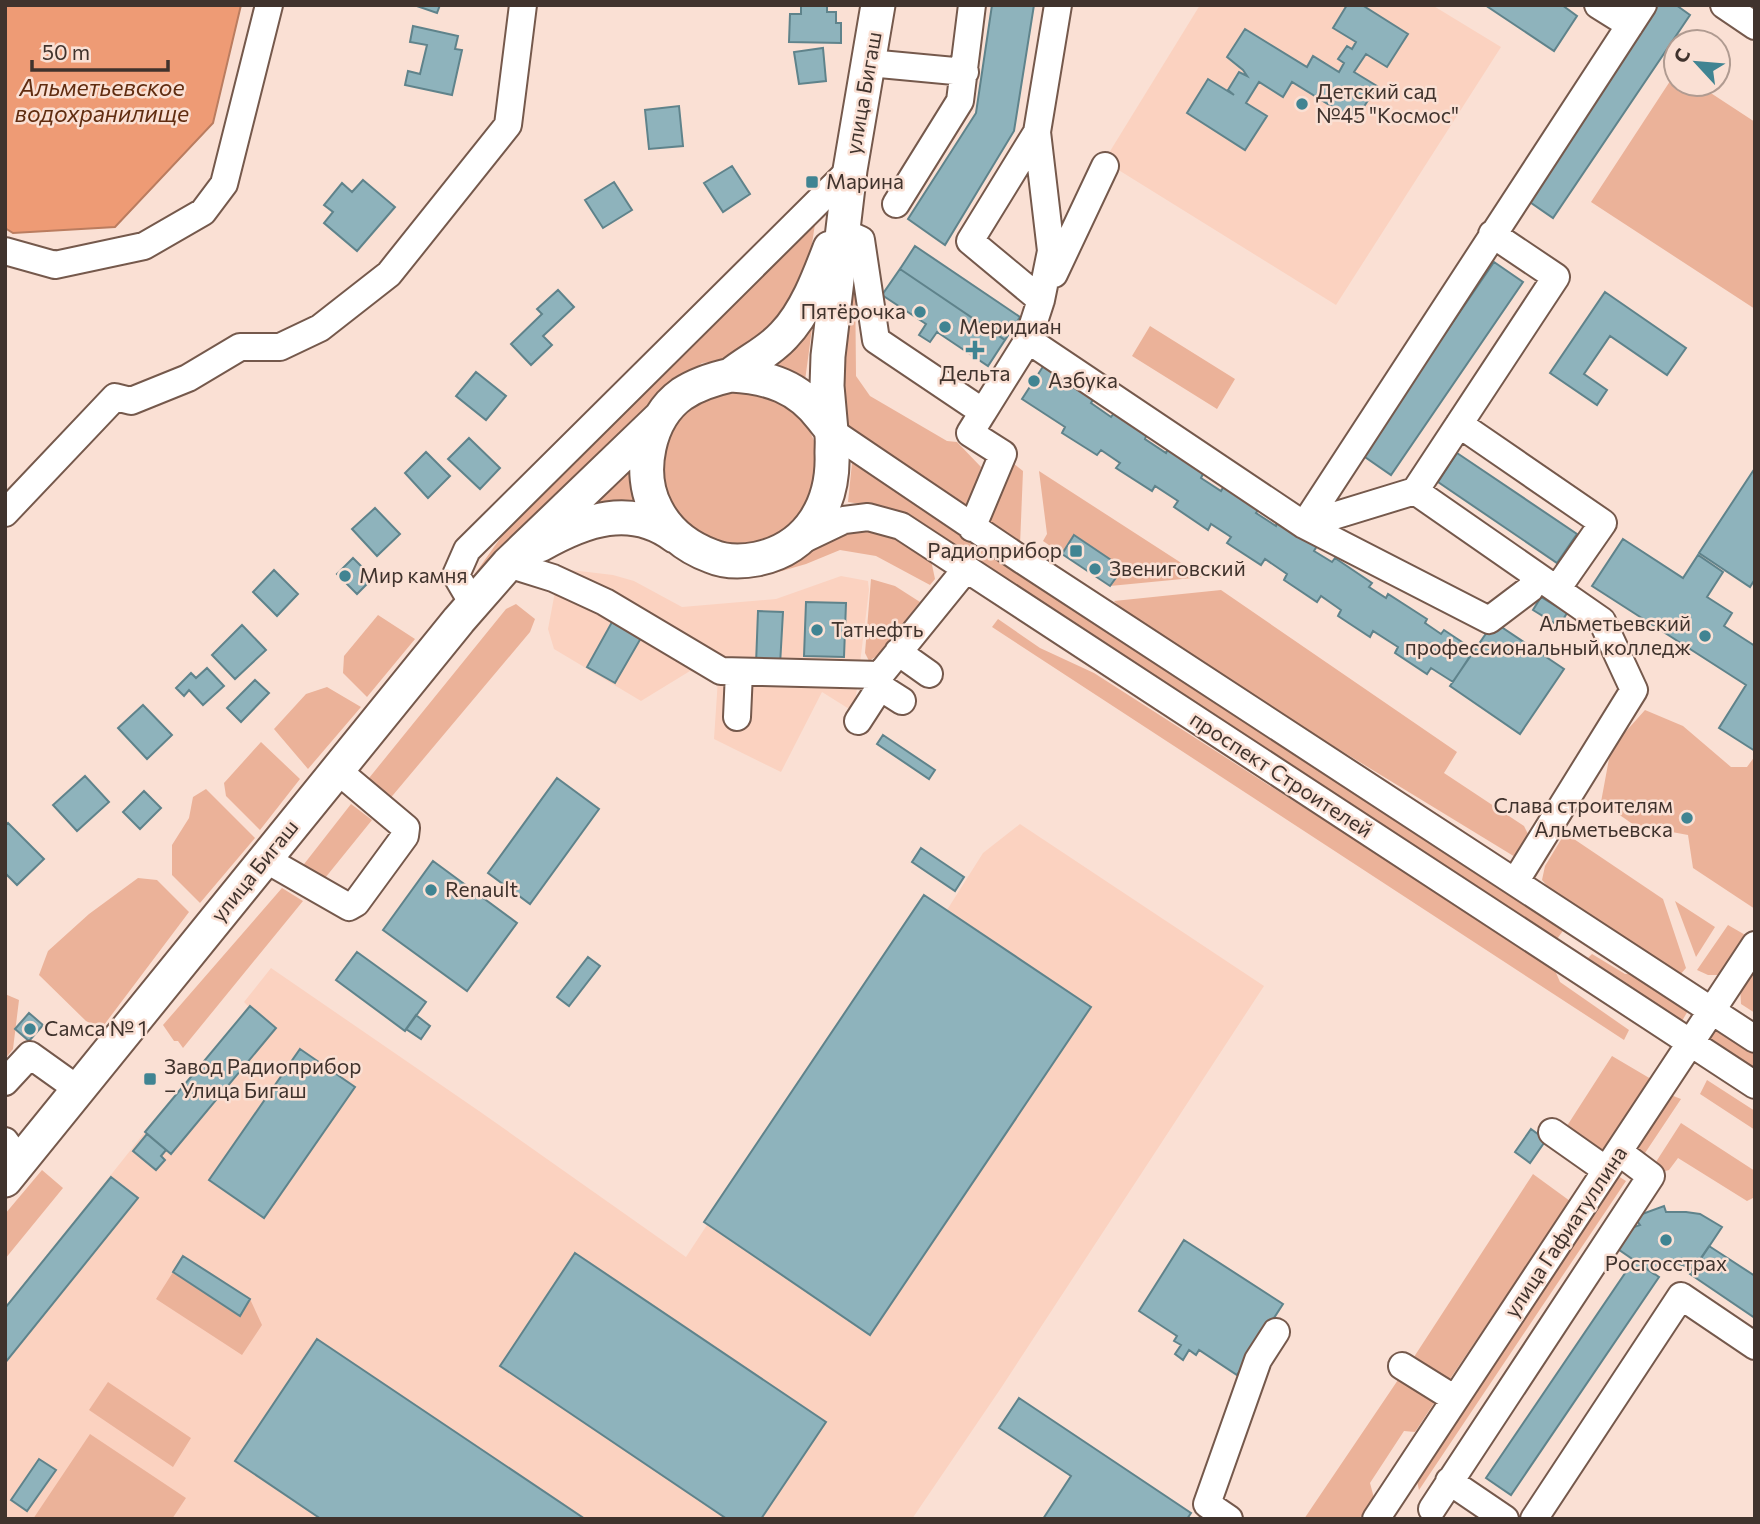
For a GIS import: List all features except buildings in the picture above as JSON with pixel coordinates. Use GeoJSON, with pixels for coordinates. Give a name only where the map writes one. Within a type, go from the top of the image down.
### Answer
{"type":"FeatureCollection","features":[{"type":"Feature","properties":{"kind":"main road","name":"улица Бигаш"},"geometry":{"type":"LineString","coordinates":[[831,431],[827,386],[828,356],[850,176],[878,5]]}},
{"type":"Feature","properties":{"kind":"main road","name":"улица Бигаш"},"geometry":{"type":"LineString","coordinates":[[730,375],[785,335],[802,309],[830,250],[850,176]]}},
{"type":"Feature","properties":{"kind":"main road"},"geometry":{"type":"LineString","coordinates":[[730,375],[757,376],[780,384],[813,405],[831,431],[833,464],[830,491],[816,521],[795,543],[771,556],[744,561],[718,559],[691,548],[670,531],[655,508],[647,480],[648,447],[660,418],[680,396],[704,381],[730,375]]}},
{"type":"Feature","properties":{"kind":"main road","name":"улица Бигаш"},"geometry":{"type":"LineString","coordinates":[[7,1156],[265,859],[508,564],[660,418]]}},
{"type":"Feature","properties":{"kind":"main road","name":"улица Бигаш"},"geometry":{"type":"LineString","coordinates":[[508,564],[546,542],[583,525],[612,516],[639,518],[662,526],[691,548]]}},
{"type":"Feature","properties":{"kind":"street"},"geometry":{"type":"LineString","coordinates":[[5,251],[55,265],[144,246],[203,212],[223,184],[269,5]]}},
{"type":"Feature","properties":{"kind":"street"},"geometry":{"type":"LineString","coordinates":[[5,513],[115,397],[131,401],[188,378],[240,347],[280,347],[320,328],[389,274],[508,125],[523,5]]}},
{"type":"Feature","properties":{"kind":"street"},"geometry":{"type":"LineString","coordinates":[[896,204],[960,101],[972,5]]}},
{"type":"Feature","properties":{"kind":"street"},"geometry":{"type":"LineString","coordinates":[[972,528],[1003,454],[970,433],[1028,340],[1041,300],[1051,251],[1037,132],[1058,5]]}},
{"type":"Feature","properties":{"kind":"street"},"geometry":{"type":"LineString","coordinates":[[1304,525],[1636,15],[1598,5]]}},
{"type":"Feature","properties":{"kind":"street"},"geometry":{"type":"LineString","coordinates":[[1724,5],[1755,26]]}},
{"type":"Feature","properties":{"kind":"street"},"geometry":{"type":"LineString","coordinates":[[869,64],[965,72]]}},
{"type":"Feature","properties":{"kind":"street"},"geometry":{"type":"LineString","coordinates":[[1037,132],[970,241],[1041,300]]}},
{"type":"Feature","properties":{"kind":"street"},"geometry":{"type":"LineString","coordinates":[[1041,300],[1105,166]]}},
{"type":"Feature","properties":{"kind":"street"},"geometry":{"type":"LineString","coordinates":[[473,604],[456,575],[467,550],[591,425],[850,176]]}},
{"type":"Feature","properties":{"kind":"street"},"geometry":{"type":"LineString","coordinates":[[843,232],[862,240],[876,340],[983,412]]}},
{"type":"Feature","properties":{"kind":"street"},"geometry":{"type":"LineString","coordinates":[[1304,525],[1415,491],[1556,278],[1492,234]]}},
{"type":"Feature","properties":{"kind":"street"},"geometry":{"type":"LineString","coordinates":[[1028,340],[1304,525],[1489,620],[1530,589],[1547,583],[1603,523],[1459,424]]}},
{"type":"Feature","properties":{"kind":"street","name":"проспект Строителей"},"geometry":{"type":"LineString","coordinates":[[831,431],[972,528],[1755,1039]]}},
{"type":"Feature","properties":{"kind":"street"},"geometry":{"type":"LineString","coordinates":[[1415,491],[1602,621],[1634,690],[1515,882]]}},
{"type":"Feature","properties":{"kind":"street","name":"проспект Строителей"},"geometry":{"type":"LineString","coordinates":[[795,543],[844,520],[868,517],[901,526],[1755,1085]]}},
{"type":"Feature","properties":{"kind":"street"},"geometry":{"type":"LineString","coordinates":[[508,564],[553,578],[605,602],[721,671],[880,681],[902,701]]}},
{"type":"Feature","properties":{"kind":"street"},"geometry":{"type":"LineString","coordinates":[[858,721],[898,652],[966,569]]}},
{"type":"Feature","properties":{"kind":"street"},"geometry":{"type":"LineString","coordinates":[[898,652],[929,674]]}},
{"type":"Feature","properties":{"kind":"street"},"geometry":{"type":"LineString","coordinates":[[737,718],[739,672]]}},
{"type":"Feature","properties":{"kind":"street"},"geometry":{"type":"LineString","coordinates":[[265,859],[349,907],[356,903],[405,836],[406,828],[337,770]]}},
{"type":"Feature","properties":{"kind":"street"},"geometry":{"type":"LineString","coordinates":[[1565,961],[1587,929]]}},
{"type":"Feature","properties":{"kind":"street","name":"улица Гафиатуллина"},"geometry":{"type":"LineString","coordinates":[[1376,1519],[1755,944]]}},
{"type":"Feature","properties":{"kind":"street"},"geometry":{"type":"LineString","coordinates":[[5,1082],[30,1055],[65,1080]]}},
{"type":"Feature","properties":{"kind":"street"},"geometry":{"type":"LineString","coordinates":[[1399,1484],[1433,1514],[1450,1480],[1651,1177],[1552,1132]]}},
{"type":"Feature","properties":{"kind":"street"},"geometry":{"type":"LineString","coordinates":[[1534,1519],[1681,1296],[1755,1346]]}},
{"type":"Feature","properties":{"kind":"street"},"geometry":{"type":"LineString","coordinates":[[1229,1519],[1207,1504],[1258,1360],[1276,1332]]}},
{"type":"Feature","properties":{"kind":"street"},"geometry":{"type":"LineString","coordinates":[[1402,1366],[1455,1399]]}},
{"type":"Feature","properties":{"kind":"street"},"geometry":{"type":"LineString","coordinates":[[1450,1480],[1505,1519]]}},
{"type":"Feature","properties":{"kind":"shaded area","name":"Детский сад №45 \"Космос\""},"geometry":{"type":"Polygon","coordinates":[[[1200,5],[1432,5],[1501,47],[1336,305],[1104,161],[1200,5]]]}},
{"type":"Feature","properties":{"kind":"shaded area"},"geometry":{"type":"Polygon","coordinates":[[[1662,93],[1662,98],[1718,98],[1755,122],[1755,309],[1591,202],[1662,93]]]}},
{"type":"Feature","properties":{"kind":"shaded area"},"geometry":{"type":"Polygon","coordinates":[[[815,224],[805,290],[737,359],[702,363],[661,397],[481,580],[472,578],[528,499],[815,224]]]}},
{"type":"Feature","properties":{"kind":"shaded area"},"geometry":{"type":"Polygon","coordinates":[[[855,268],[856,376],[870,396],[947,441],[957,442],[981,467],[973,493],[964,507],[838,420],[833,384],[855,268]]]}},
{"type":"Feature","properties":{"kind":"shaded area"},"geometry":{"type":"Polygon","coordinates":[[[814,314],[804,388],[769,367],[814,314]]]}},
{"type":"Feature","properties":{"kind":"shaded area"},"geometry":{"type":"Polygon","coordinates":[[[1150,326],[1235,379],[1217,409],[1132,356],[1150,326]]]}},
{"type":"Feature","properties":{"kind":"shaded area"},"geometry":{"type":"Polygon","coordinates":[[[741,390],[771,396],[796,413],[813,438],[819,468],[813,498],[796,523],[771,540],[741,546],[711,540],[686,523],[669,498],[663,468],[669,438],[686,413],[711,396],[741,390]]]}},
{"type":"Feature","properties":{"kind":"shaded area"},"geometry":{"type":"Polygon","coordinates":[[[636,458],[640,508],[613,501],[580,516],[636,458]]]}},
{"type":"Feature","properties":{"kind":"shaded area"},"geometry":{"type":"Polygon","coordinates":[[[1009,460],[1023,471],[1020,545],[983,519],[1009,460]]]}},
{"type":"Feature","properties":{"kind":"shaded area"},"geometry":{"type":"Polygon","coordinates":[[[852,463],[1565,928],[1557,939],[907,518],[881,507],[848,502],[852,463]]]}},
{"type":"Feature","properties":{"kind":"shaded area"},"geometry":{"type":"Polygon","coordinates":[[[1039,471],[1203,577],[1110,586],[1122,567],[1074,535],[1062,554],[1043,541],[1047,534],[1039,471]]]}},
{"type":"Feature","properties":{"kind":"shaded area"},"geometry":{"type":"Polygon","coordinates":[[[850,531],[883,535],[911,547],[931,560],[935,579],[930,585],[876,556],[840,550],[768,575],[850,531]]]}},
{"type":"Feature","properties":{"kind":"shaded area"},"geometry":{"type":"Polygon","coordinates":[[[560,565],[571,570],[613,575],[634,581],[682,607],[776,599],[841,576],[868,581],[854,712],[822,692],[781,772],[714,739],[718,679],[690,671],[641,701],[554,649],[548,629],[560,565]]]}},
{"type":"Feature","properties":{"kind":"shaded area"},"geometry":{"type":"Polygon","coordinates":[[[871,579],[895,586],[920,602],[877,656],[869,661],[865,653],[871,579]]]}},
{"type":"Feature","properties":{"kind":"shaded area"},"geometry":{"type":"Polygon","coordinates":[[[1221,590],[1457,752],[1444,773],[1524,826],[1532,842],[1525,863],[1140,628],[1114,601],[1221,590]]]}},
{"type":"Feature","properties":{"kind":"shaded area"},"geometry":{"type":"Polygon","coordinates":[[[516,604],[535,619],[530,632],[388,801],[365,783],[506,609],[516,604]]]}},
{"type":"Feature","properties":{"kind":"shaded area"},"geometry":{"type":"Polygon","coordinates":[[[378,615],[415,639],[367,697],[343,673],[344,656],[378,615]]]}},
{"type":"Feature","properties":{"kind":"shaded area"},"geometry":{"type":"Polygon","coordinates":[[[998,619],[1040,648],[1094,673],[1554,968],[1560,982],[1629,1030],[1624,1040],[992,627],[998,619]]]}},
{"type":"Feature","properties":{"kind":"shaded area"},"geometry":{"type":"Polygon","coordinates":[[[327,687],[361,707],[308,769],[274,729],[306,694],[327,687]]]}},
{"type":"Feature","properties":{"kind":"shaded area"},"geometry":{"type":"Polygon","coordinates":[[[1645,710],[1683,726],[1731,767],[1747,767],[1755,756],[1755,909],[1693,868],[1688,835],[1634,825],[1601,802],[1611,748],[1645,710]]]}},
{"type":"Feature","properties":{"kind":"shaded area"},"geometry":{"type":"Polygon","coordinates":[[[261,742],[300,779],[260,830],[226,796],[224,783],[261,742]]]}},
{"type":"Feature","properties":{"kind":"shaded area"},"geometry":{"type":"Polygon","coordinates":[[[206,789],[255,838],[200,903],[172,875],[172,845],[189,818],[193,797],[206,789]]]}},
{"type":"Feature","properties":{"kind":"shaded area"},"geometry":{"type":"Polygon","coordinates":[[[351,804],[372,820],[321,883],[301,868],[351,804]]]}},
{"type":"Feature","properties":{"kind":"shaded area"},"geometry":{"type":"Polygon","coordinates":[[[1020,824],[1264,986],[912,1519],[5,1519],[5,1308],[249,1007],[244,1002],[271,968],[686,1257],[707,1225],[704,1222],[924,895],[947,910],[983,853],[1020,824]]]}},
{"type":"Feature","properties":{"kind":"shaded area"},"geometry":{"type":"Polygon","coordinates":[[[1565,833],[1663,899],[1686,968],[1679,976],[1549,888],[1542,880],[1545,866],[1565,833]]]}},
{"type":"Feature","properties":{"kind":"shaded area"},"geometry":{"type":"Polygon","coordinates":[[[138,878],[157,880],[189,912],[101,1029],[86,1021],[39,975],[48,951],[89,914],[138,878]]]}},
{"type":"Feature","properties":{"kind":"shaded area"},"geometry":{"type":"Polygon","coordinates":[[[282,888],[303,901],[183,1048],[178,1041],[174,1041],[163,1025],[282,888]]]}},
{"type":"Feature","properties":{"kind":"shaded area"},"geometry":{"type":"Polygon","coordinates":[[[1675,901],[1715,927],[1696,957],[1675,901]]]}},
{"type":"Feature","properties":{"kind":"shaded area"},"geometry":{"type":"Polygon","coordinates":[[[1728,925],[1747,936],[1720,975],[1708,975],[1697,970],[1728,925]]]}},
{"type":"Feature","properties":{"kind":"shaded area"},"geometry":{"type":"Polygon","coordinates":[[[1592,954],[1625,974],[1637,973],[1689,1009],[1682,1021],[1588,958],[1592,954]]]}},
{"type":"Feature","properties":{"kind":"shaded area"},"geometry":{"type":"Polygon","coordinates":[[[1755,962],[1755,1013],[1741,1004],[1740,985],[1755,962]]]}},
{"type":"Feature","properties":{"kind":"shaded area"},"geometry":{"type":"Polygon","coordinates":[[[5,994],[19,1000],[13,1049],[5,1059],[5,994]]]}},
{"type":"Feature","properties":{"kind":"shaded area"},"geometry":{"type":"Polygon","coordinates":[[[1717,1025],[1755,1051],[1755,1069],[1708,1038],[1717,1025]]]}},
{"type":"Feature","properties":{"kind":"shaded area"},"geometry":{"type":"Polygon","coordinates":[[[1612,1056],[1651,1079],[1609,1147],[1595,1151],[1565,1129],[1612,1056]]]}},
{"type":"Feature","properties":{"kind":"shaded area"},"geometry":{"type":"Polygon","coordinates":[[[1707,1080],[1755,1111],[1755,1130],[1700,1094],[1707,1080]]]}},
{"type":"Feature","properties":{"kind":"shaded area"},"geometry":{"type":"Polygon","coordinates":[[[1671,1095],[1681,1099],[1641,1159],[1638,1146],[1671,1095]]]}},
{"type":"Feature","properties":{"kind":"shaded area"},"geometry":{"type":"Polygon","coordinates":[[[1681,1123],[1755,1171],[1755,1197],[1747,1201],[1678,1158],[1669,1170],[1662,1172],[1654,1165],[1681,1123]]]}},
{"type":"Feature","properties":{"kind":"shaded area"},"geometry":{"type":"Polygon","coordinates":[[[42,1170],[63,1188],[5,1259],[5,1214],[42,1170]]]}},
{"type":"Feature","properties":{"kind":"shaded area"},"geometry":{"type":"Polygon","coordinates":[[[1533,1174],[1570,1201],[1450,1379],[1443,1380],[1412,1360],[1533,1174]]]}},
{"type":"Feature","properties":{"kind":"shaded area"},"geometry":{"type":"Polygon","coordinates":[[[1618,1176],[1626,1181],[1419,1490],[1416,1477],[1618,1176]]]}},
{"type":"Feature","properties":{"kind":"shaded area"},"geometry":{"type":"Polygon","coordinates":[[[173,1272],[239,1315],[250,1299],[262,1325],[242,1355],[156,1299],[173,1272]]]}},
{"type":"Feature","properties":{"kind":"shaded area"},"geometry":{"type":"Polygon","coordinates":[[[1402,1374],[1438,1397],[1415,1432],[1404,1431],[1370,1483],[1374,1498],[1359,1519],[1304,1519],[1402,1374]]]}},
{"type":"Feature","properties":{"kind":"shaded area"},"geometry":{"type":"Polygon","coordinates":[[[108,1382],[191,1438],[173,1467],[89,1410],[108,1382]]]}},
{"type":"Feature","properties":{"kind":"shaded area"},"geometry":{"type":"Polygon","coordinates":[[[90,1434],[186,1498],[172,1519],[33,1519],[90,1434]]]}},
{"type":"Feature","properties":{"kind":"water","name":"Альметьевское водохранилище"},"geometry":{"type":"Polygon","coordinates":[[[5,5],[241,5],[213,123],[115,227],[13,233],[5,228],[5,5]]]}},
{"type":"Feature","properties":{"kind":"place","name":"Детский сад №45 \"Космос\""},"geometry":{"type":"Point","coordinates":[1302,104]}},
{"type":"Feature","properties":{"kind":"place","name":"Марина"},"geometry":{"type":"Point","coordinates":[812,182]}},
{"type":"Feature","properties":{"kind":"place","name":"Пятёрочка"},"geometry":{"type":"Point","coordinates":[920,312]}},
{"type":"Feature","properties":{"kind":"place","name":"Меридиан"},"geometry":{"type":"Point","coordinates":[945,327]}},
{"type":"Feature","properties":{"kind":"place","name":"Дельта"},"geometry":{"type":"Point","coordinates":[975,350]}},
{"type":"Feature","properties":{"kind":"place","name":"Азбука"},"geometry":{"type":"Point","coordinates":[1034,381]}},
{"type":"Feature","properties":{"kind":"place","name":"Радиоприбор"},"geometry":{"type":"Point","coordinates":[1076,551]}},
{"type":"Feature","properties":{"kind":"place","name":"Звениговский"},"geometry":{"type":"Point","coordinates":[1095,569]}},
{"type":"Feature","properties":{"kind":"place","name":"Мир камня"},"geometry":{"type":"Point","coordinates":[345,576]}},
{"type":"Feature","properties":{"kind":"place","name":"Татнефть"},"geometry":{"type":"Point","coordinates":[817,630]}},
{"type":"Feature","properties":{"kind":"place","name":"Альметьевский профессиональный колледж"},"geometry":{"type":"Point","coordinates":[1705,636]}},
{"type":"Feature","properties":{"kind":"place","name":"Слава строителям Альметьевска"},"geometry":{"type":"Point","coordinates":[1687,818]}},
{"type":"Feature","properties":{"kind":"place","name":"Renault"},"geometry":{"type":"Point","coordinates":[431,890]}},
{"type":"Feature","properties":{"kind":"place","name":"Самса № 1"},"geometry":{"type":"Point","coordinates":[30,1029]}},
{"type":"Feature","properties":{"kind":"place","name":"Завод Радиоприбор – Улица Бигаш"},"geometry":{"type":"Point","coordinates":[150,1079]}},
{"type":"Feature","properties":{"kind":"place","name":"Росгосстрах"},"geometry":{"type":"Point","coordinates":[1666,1240]}}]}
